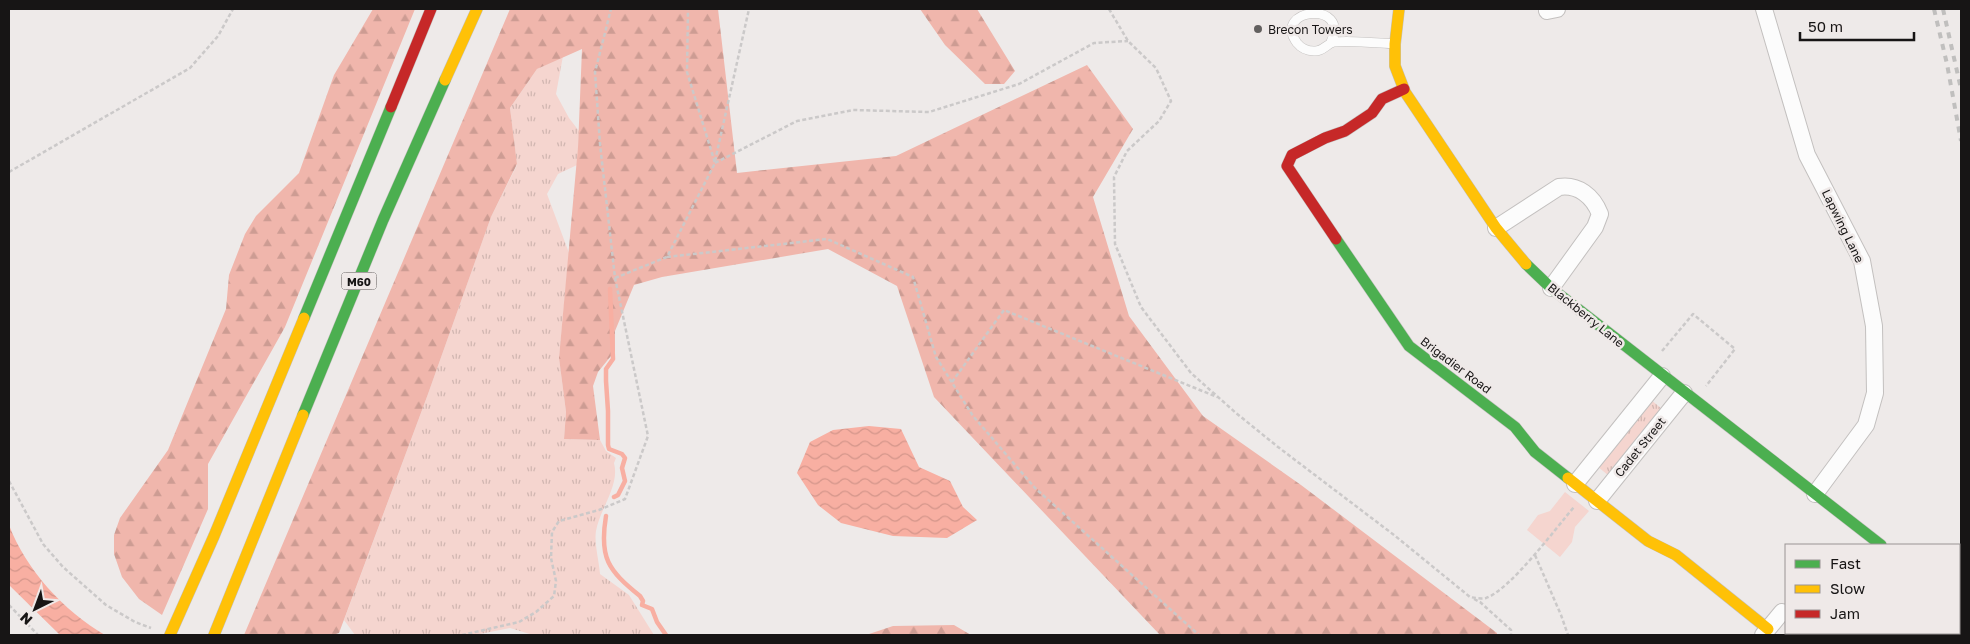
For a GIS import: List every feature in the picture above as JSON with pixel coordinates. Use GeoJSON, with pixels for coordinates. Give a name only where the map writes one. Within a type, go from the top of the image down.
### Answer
{"type":"FeatureCollection","features":[{"type":"Feature","properties":{"kind":"main road","name":"M60"},"geometry":{"type":"LineString","coordinates":[[170,635],[214,536],[431,9]]}},
{"type":"Feature","properties":{"kind":"main road","name":"M60"},"geometry":{"type":"LineString","coordinates":[[214,635],[383,220],[477,9]]}},
{"type":"Feature","properties":{"kind":"main road","name":"Blackberry Lane"},"geometry":{"type":"LineString","coordinates":[[1399,9],[1395,44],[1395,66],[1404,89],[1423,122],[1496,228],[1518,256],[1551,288],[1880,544]]}},
{"type":"Feature","properties":{"kind":"main road","name":"Brigadier Road"},"geometry":{"type":"LineString","coordinates":[[1404,89],[1382,99],[1372,112],[1345,131],[1324,138],[1297,152],[1288,161],[1287,166],[1409,346],[1515,427],[1535,452],[1648,541],[1676,555],[1765,632]]}},
{"type":"Feature","properties":{"kind":"street","name":"Lapwing Lane"},"geometry":{"type":"LineString","coordinates":[[1764,9],[1807,154],[1862,261],[1874,326],[1875,393],[1866,424],[1815,494]]}},
{"type":"Feature","properties":{"kind":"street"},"geometry":{"type":"LineString","coordinates":[[1496,228],[1559,187],[1570,186],[1581,191],[1596,205],[1600,214],[1595,227],[1551,288]]}},
{"type":"Feature","properties":{"kind":"street"},"geometry":{"type":"LineString","coordinates":[[1586,492],[1656,371]]}},
{"type":"Feature","properties":{"kind":"street","name":"Cadet Street"},"geometry":{"type":"LineString","coordinates":[[1586,492],[1689,396]]}},
{"type":"Feature","properties":{"kind":"street"},"geometry":{"type":"LineString","coordinates":[[1765,632],[1782,612]]}},
{"type":"Feature","properties":{"kind":"lane"},"geometry":{"type":"LineString","coordinates":[[1331,42],[1335,34],[1334,23],[1324,12],[1310,10],[1303,12],[1296,19],[1293,31],[1294,38],[1302,48],[1309,51],[1320,51],[1331,42],[1395,44]]}},
{"type":"Feature","properties":{"kind":"path"},"geometry":{"type":"LineString","coordinates":[[9,172],[190,68],[218,36],[232,9]]}},
{"type":"Feature","properties":{"kind":"path"},"geometry":{"type":"LineString","coordinates":[[462,635],[520,622],[544,606],[554,596],[556,581],[551,558],[552,532],[559,521],[598,510],[625,499],[648,436],[616,278],[600,144],[594,72],[610,9]]}},
{"type":"Feature","properties":{"kind":"path"},"geometry":{"type":"LineString","coordinates":[[688,9],[687,72],[715,163]]}},
{"type":"Feature","properties":{"kind":"path"},"geometry":{"type":"LineString","coordinates":[[667,257],[715,163],[749,9]]}},
{"type":"Feature","properties":{"kind":"path"},"geometry":{"type":"LineString","coordinates":[[1109,9],[1128,41],[1156,68],[1171,101],[1159,121],[1127,151],[1114,177],[1115,244],[1140,307],[1191,373],[1278,447],[1394,535],[1470,597],[1485,599],[1502,588],[1535,555],[1586,492]]}},
{"type":"Feature","properties":{"kind":"path"},"geometry":{"type":"LineString","coordinates":[[715,163],[797,121],[853,110],[929,112],[1019,84],[1094,44],[1128,41]]}},
{"type":"Feature","properties":{"kind":"path"},"geometry":{"type":"LineString","coordinates":[[616,278],[667,257],[827,239],[913,277],[936,356],[973,416],[1035,488],[1199,635]]}},
{"type":"Feature","properties":{"kind":"path"},"geometry":{"type":"LineString","coordinates":[[952,382],[1004,310],[1219,398]]}},
{"type":"Feature","properties":{"kind":"path"},"geometry":{"type":"LineString","coordinates":[[1656,371],[1693,314],[1735,349],[1689,396]]}},
{"type":"Feature","properties":{"kind":"path"},"geometry":{"type":"LineString","coordinates":[[9,481],[43,544],[63,567],[106,605],[135,622],[152,629]]}},
{"type":"Feature","properties":{"kind":"path"},"geometry":{"type":"LineString","coordinates":[[1535,555],[1568,635]]}},
{"type":"Feature","properties":{"kind":"path"},"geometry":{"type":"LineString","coordinates":[[1474,599],[1480,602],[1511,630],[1512,635]]}},
{"type":"Feature","properties":{"kind":"path"},"geometry":{"type":"LineString","coordinates":[[9,605],[38,635]]}},
{"type":"Feature","properties":{"kind":"green space"},"geometry":{"type":"Polygon","coordinates":[[[373,9],[415,9],[285,327],[208,464],[208,509],[162,615],[139,599],[122,577],[114,554],[114,535],[120,518],[168,450],[226,309],[229,275],[245,234],[256,216],[299,173],[334,75],[373,9]]]}},
{"type":"Feature","properties":{"kind":"green space"},"geometry":{"type":"Polygon","coordinates":[[[510,9],[718,9],[737,173],[896,156],[1087,65],[1133,129],[1093,197],[1129,316],[1203,416],[1301,485],[1497,633],[1497,635],[1160,635],[934,397],[897,286],[828,249],[662,277],[634,285],[615,331],[615,351],[598,372],[593,386],[600,440],[564,439],[566,412],[559,358],[578,147],[582,49],[537,69],[510,108],[517,164],[491,217],[428,394],[339,633],[333,635],[244,635],[510,9]]]}},
{"type":"Feature","properties":{"kind":"green space"},"geometry":{"type":"Polygon","coordinates":[[[920,9],[977,9],[1015,71],[1004,84],[985,84],[945,45],[920,9]]]}},
{"type":"Feature","properties":{"kind":"green space"},"geometry":{"type":"Polygon","coordinates":[[[563,56],[556,94],[569,118],[579,131],[577,165],[558,174],[547,194],[569,253],[559,358],[566,412],[564,439],[600,440],[606,451],[616,458],[612,489],[596,531],[600,574],[629,595],[654,635],[533,635],[510,628],[475,635],[355,635],[344,620],[491,217],[517,165],[510,108],[537,69],[563,56]]]}},
{"type":"Feature","properties":{"kind":"green space"},"geometry":{"type":"Polygon","coordinates":[[[1650,399],[1662,409],[1609,476],[1597,466],[1650,399]]]}},
{"type":"Feature","properties":{"kind":"green space"},"geometry":{"type":"Polygon","coordinates":[[[1565,492],[1589,511],[1575,527],[1572,542],[1560,557],[1527,530],[1538,515],[1550,511],[1565,492]]]}},
{"type":"Feature","properties":{"kind":"green space"},"geometry":{"type":"Polygon","coordinates":[[[954,625],[971,635],[866,635],[893,626],[954,625]]]}},
{"type":"Feature","properties":{"kind":"water"},"geometry":{"type":"Polygon","coordinates":[[[869,426],[901,429],[919,467],[950,481],[963,507],[977,520],[947,538],[893,536],[841,523],[818,505],[797,473],[810,442],[833,430],[869,426]]]}},
{"type":"Feature","properties":{"kind":"water"},"geometry":{"type":"Polygon","coordinates":[[[9,525],[25,558],[48,588],[75,614],[105,635],[60,635],[9,585],[9,525]]]}},
{"type":"Feature","properties":{"kind":"waterway"},"geometry":{"type":"LineString","coordinates":[[610,289],[613,359],[606,369],[608,445],[609,449],[622,454],[625,458],[622,468],[625,481],[618,495],[614,497]]}},
{"type":"Feature","properties":{"kind":"waterway"},"geometry":{"type":"LineString","coordinates":[[606,516],[604,543],[608,562],[620,578],[640,596],[643,601],[642,605],[652,609],[657,622],[666,635]]}},
{"type":"Feature","properties":{"kind":"railway"},"geometry":{"type":"LineString","coordinates":[[1934,9],[1947,64],[1961,141]]}},
{"type":"Feature","properties":{"kind":"railway"},"geometry":{"type":"LineString","coordinates":[[1943,9],[1961,89]]}},
{"type":"Feature","properties":{"kind":"traffic: fast"},"geometry":{"type":"LineString","coordinates":[[303,415],[383,220],[445,80]]}},
{"type":"Feature","properties":{"kind":"traffic: fast"},"geometry":{"type":"LineString","coordinates":[[304,318],[391,107]]}},
{"type":"Feature","properties":{"kind":"traffic: fast"},"geometry":{"type":"LineString","coordinates":[[1336,239],[1409,346],[1515,427],[1535,452],[1568,478]]}},
{"type":"Feature","properties":{"kind":"traffic: fast"},"geometry":{"type":"LineString","coordinates":[[1526,264],[1551,288],[1880,544]]}},
{"type":"Feature","properties":{"kind":"traffic: slow"},"geometry":{"type":"LineString","coordinates":[[445,80],[477,9]]}},
{"type":"Feature","properties":{"kind":"traffic: slow"},"geometry":{"type":"LineString","coordinates":[[1399,9],[1395,44],[1395,66],[1405,92],[1496,228],[1526,264]]}},
{"type":"Feature","properties":{"kind":"traffic: slow"},"geometry":{"type":"LineString","coordinates":[[170,635],[214,536],[304,318]]}},
{"type":"Feature","properties":{"kind":"traffic: slow"},"geometry":{"type":"LineString","coordinates":[[214,635],[303,415]]}},
{"type":"Feature","properties":{"kind":"traffic: slow"},"geometry":{"type":"LineString","coordinates":[[1568,478],[1648,541],[1676,555],[1768,629]]}},
{"type":"Feature","properties":{"kind":"traffic: jam"},"geometry":{"type":"LineString","coordinates":[[391,107],[431,9]]}},
{"type":"Feature","properties":{"kind":"traffic: jam"},"geometry":{"type":"LineString","coordinates":[[1336,239],[1287,166],[1292,155],[1325,138],[1345,131],[1372,113],[1382,99],[1404,89]]}},
{"type":"Feature","properties":{"kind":"place","name":"Brecon Towers"},"geometry":{"type":"Point","coordinates":[1258,29]}}]}
